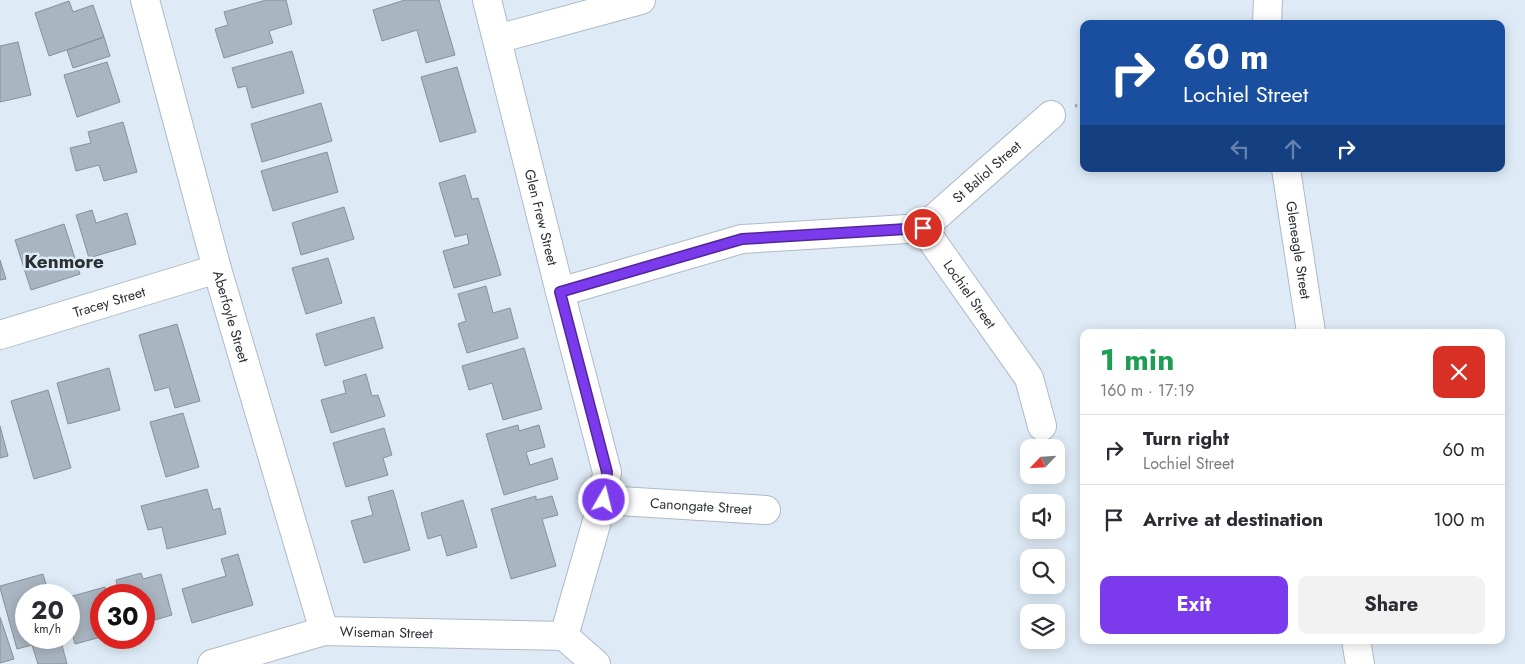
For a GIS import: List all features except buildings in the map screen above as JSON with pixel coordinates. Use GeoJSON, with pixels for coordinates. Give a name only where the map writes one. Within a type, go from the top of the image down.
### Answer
{"type":"FeatureCollection","features":[{"type":"Feature","properties":{"kind":"street","name":"Aberfoyle Street"},"geometry":{"type":"LineString","coordinates":[[144,0],[217,269],[324,631]]}},
{"type":"Feature","properties":{"kind":"street","name":"Glen Frew Street"},"geometry":{"type":"LineString","coordinates":[[487,0],[607,472],[604,500],[564,636]]}},
{"type":"Feature","properties":{"kind":"street"},"geometry":{"type":"LineString","coordinates":[[497,39],[641,0]]}},
{"type":"Feature","properties":{"kind":"street"},"geometry":{"type":"LineString","coordinates":[[1267,20],[1268,0]]}},
{"type":"Feature","properties":{"kind":"street","name":"St Baliol Street"},"geometry":{"type":"LineString","coordinates":[[923,228],[1051,114]]}},
{"type":"Feature","properties":{"kind":"street","name":"Gleneagle Street"},"geometry":{"type":"LineString","coordinates":[[1286,172],[1310,329]]}},
{"type":"Feature","properties":{"kind":"street"},"geometry":{"type":"LineString","coordinates":[[560,292],[742,239],[923,228]]}},
{"type":"Feature","properties":{"kind":"street","name":"Lochiel Street"},"geometry":{"type":"LineString","coordinates":[[923,228],[1029,378],[1042,426]]}},
{"type":"Feature","properties":{"kind":"street","name":"Tracey Street"},"geometry":{"type":"LineString","coordinates":[[0,335],[217,269]]}},
{"type":"Feature","properties":{"kind":"street","name":"Canongate Street"},"geometry":{"type":"LineString","coordinates":[[604,500],[766,510]]}},
{"type":"Feature","properties":{"kind":"street","name":"Wiseman Street"},"geometry":{"type":"LineString","coordinates":[[212,664],[324,631],[564,636]]}},
{"type":"Feature","properties":{"kind":"street"},"geometry":{"type":"LineString","coordinates":[[564,636],[596,664]]}},
{"type":"Feature","properties":{"kind":"street"},"geometry":{"type":"LineString","coordinates":[[1357,644],[1360,664]]}},
{"type":"Feature","properties":{"kind":"district","name":"Kenmore"},"geometry":{"type":"Point","coordinates":[64,261]}},
{"type":"Feature","properties":{"kind":"route"},"geometry":{"type":"LineString","coordinates":[[604,500],[607,472],[560,292],[742,239],[923,228]]}}]}
